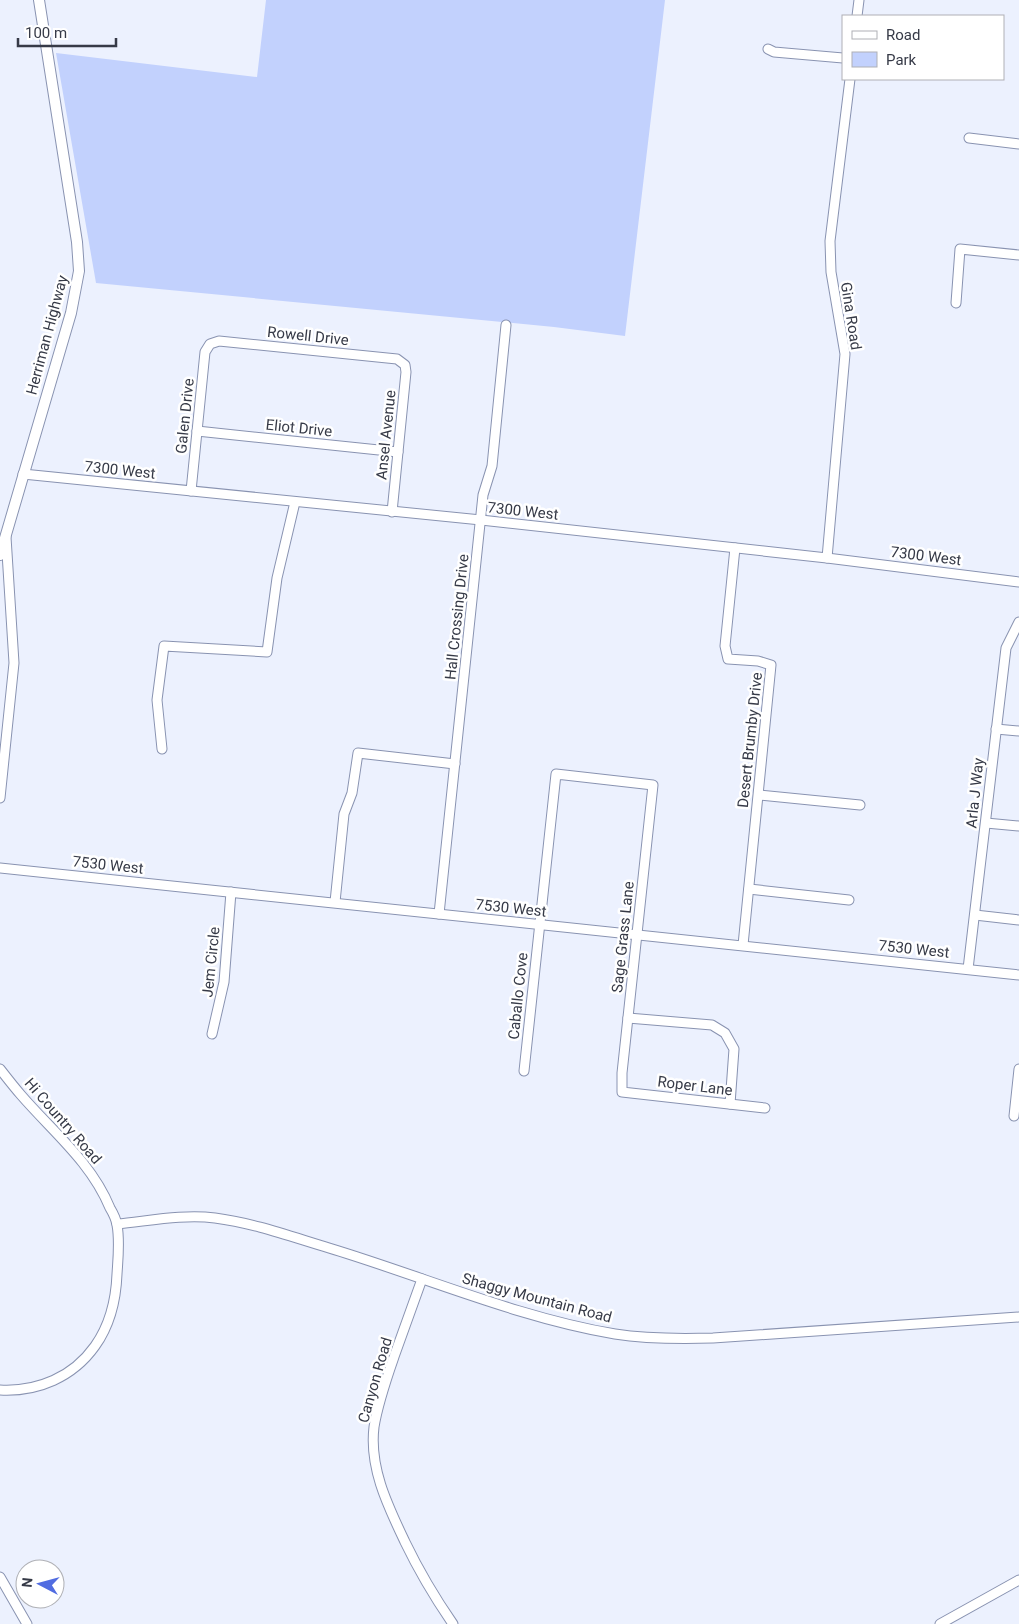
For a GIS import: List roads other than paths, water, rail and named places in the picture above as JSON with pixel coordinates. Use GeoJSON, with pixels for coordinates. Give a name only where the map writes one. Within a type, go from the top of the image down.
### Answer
{"type":"FeatureCollection","features":[{"type":"Feature","properties":{"kind":"main road","name":"Herriman Highway"},"geometry":{"type":"LineString","coordinates":[[0,555],[71,313],[79,271],[77,242],[39,0]]}},
{"type":"Feature","properties":{"kind":"street"},"geometry":{"type":"LineString","coordinates":[[857,15],[859,0]]}},
{"type":"Feature","properties":{"kind":"street"},"geometry":{"type":"LineString","coordinates":[[768,49],[774,52],[842,58]]}},
{"type":"Feature","properties":{"kind":"street","name":"Gina Road"},"geometry":{"type":"LineString","coordinates":[[827,558],[845,354],[831,272],[830,241],[850,80]]}},
{"type":"Feature","properties":{"kind":"street"},"geometry":{"type":"LineString","coordinates":[[969,138],[1019,144]]}},
{"type":"Feature","properties":{"kind":"street"},"geometry":{"type":"LineString","coordinates":[[956,303],[960,249],[1019,255]]}},
{"type":"Feature","properties":{"kind":"street","name":"Hall Crossing Drive"},"geometry":{"type":"LineString","coordinates":[[439,914],[484,491],[492,466],[506,325]]}},
{"type":"Feature","properties":{"kind":"street","name":"Rowell Drive"},"geometry":{"type":"LineString","coordinates":[[210,344],[220,340],[397,359],[403,362]]}},
{"type":"Feature","properties":{"kind":"street","name":"Galen Drive"},"geometry":{"type":"LineString","coordinates":[[191,491],[205,355],[210,344]]}},
{"type":"Feature","properties":{"kind":"street","name":"Ansel Avenue"},"geometry":{"type":"LineString","coordinates":[[392,512],[406,372],[403,362]]}},
{"type":"Feature","properties":{"kind":"street","name":"Eliot Drive"},"geometry":{"type":"LineString","coordinates":[[197,431],[398,452]]}},
{"type":"Feature","properties":{"kind":"street","name":"7300 West"},"geometry":{"type":"LineString","coordinates":[[24,474],[481,520],[827,558],[1019,582]]}},
{"type":"Feature","properties":{"kind":"street"},"geometry":{"type":"LineString","coordinates":[[162,749],[157,700],[164,646],[267,652],[277,578],[295,502]]}},
{"type":"Feature","properties":{"kind":"street"},"geometry":{"type":"LineString","coordinates":[[0,798],[14,674],[6,537]]}},
{"type":"Feature","properties":{"kind":"street","name":"Desert Brumby Drive"},"geometry":{"type":"LineString","coordinates":[[735,548],[725,646],[728,660],[758,661],[772,665],[744,945]]}},
{"type":"Feature","properties":{"kind":"street","name":"Arla J Way"},"geometry":{"type":"LineString","coordinates":[[968,969],[1006,648],[1016,635],[1019,622]]}},
{"type":"Feature","properties":{"kind":"street"},"geometry":{"type":"LineString","coordinates":[[996,729],[1019,731]]}},
{"type":"Feature","properties":{"kind":"street"},"geometry":{"type":"LineString","coordinates":[[335,902],[344,814],[352,793],[358,753],[455,764]]}},
{"type":"Feature","properties":{"kind":"street","name":"Caballo Cove"},"geometry":{"type":"LineString","coordinates":[[524,1071],[556,774],[653,785]]}},
{"type":"Feature","properties":{"kind":"street","name":"Sage Grass Lane"},"geometry":{"type":"LineString","coordinates":[[622,1092],[622,1073],[653,785]]}},
{"type":"Feature","properties":{"kind":"street"},"geometry":{"type":"LineString","coordinates":[[759,795],[860,805]]}},
{"type":"Feature","properties":{"kind":"street"},"geometry":{"type":"LineString","coordinates":[[986,823],[1019,826]]}},
{"type":"Feature","properties":{"kind":"street","name":"7530 West"},"geometry":{"type":"LineString","coordinates":[[0,868],[1019,975]]}},
{"type":"Feature","properties":{"kind":"street"},"geometry":{"type":"LineString","coordinates":[[749,889],[849,900]]}},
{"type":"Feature","properties":{"kind":"street","name":"Jem Circle"},"geometry":{"type":"LineString","coordinates":[[212,1034],[224,982],[231,892]]}},
{"type":"Feature","properties":{"kind":"street"},"geometry":{"type":"LineString","coordinates":[[975,915],[1019,920]]}},
{"type":"Feature","properties":{"kind":"street"},"geometry":{"type":"LineString","coordinates":[[628,1018],[712,1026],[724,1032],[734,1049],[730,1104]]}},
{"type":"Feature","properties":{"kind":"street"},"geometry":{"type":"LineString","coordinates":[[1014,1116],[1019,1068]]}},
{"type":"Feature","properties":{"kind":"street","name":"Hi Country Road"},"geometry":{"type":"LineString","coordinates":[[0,1069],[22,1096],[60,1135],[94,1177],[117,1224],[119,1246],[114,1301],[110,1318],[102,1336],[93,1349],[73,1368],[54,1381],[29,1389],[0,1390]]}},
{"type":"Feature","properties":{"kind":"street","name":"Roper Lane"},"geometry":{"type":"LineString","coordinates":[[622,1092],[765,1108]]}},
{"type":"Feature","properties":{"kind":"street","name":"Shaggy Mountain Road"},"geometry":{"type":"LineString","coordinates":[[117,1224],[190,1217],[229,1220],[306,1241],[515,1309],[614,1334],[652,1338],[713,1338],[1019,1317]]}},
{"type":"Feature","properties":{"kind":"street","name":"Canyon Road"},"geometry":{"type":"LineString","coordinates":[[422,1279],[380,1403],[374,1428],[374,1454],[379,1480],[390,1509],[429,1589],[453,1624]]}},
{"type":"Feature","properties":{"kind":"street"},"geometry":{"type":"LineString","coordinates":[[0,1577],[27,1624]]}},
{"type":"Feature","properties":{"kind":"street"},"geometry":{"type":"LineString","coordinates":[[940,1624],[1019,1580]]}}]}
